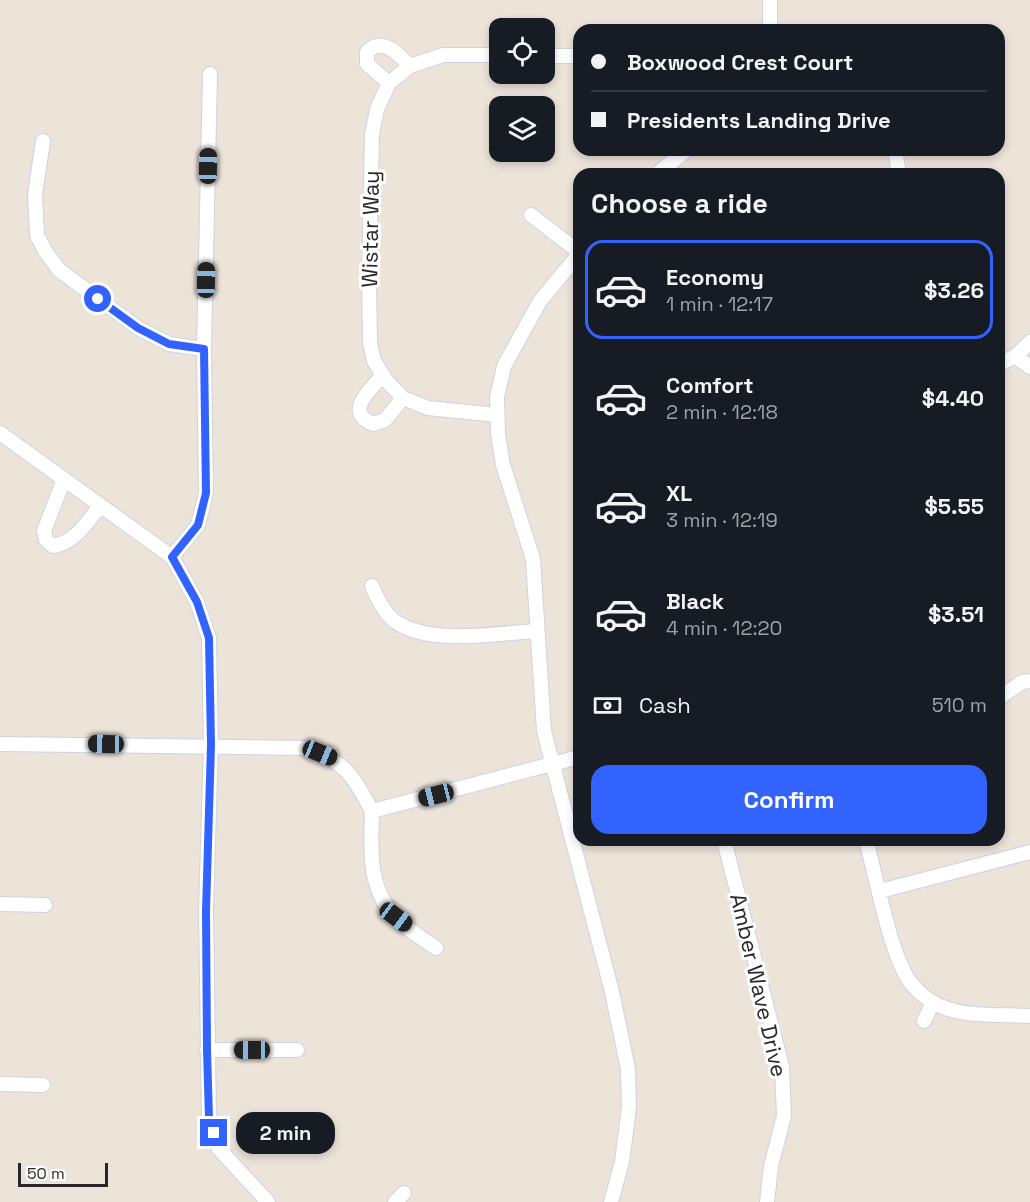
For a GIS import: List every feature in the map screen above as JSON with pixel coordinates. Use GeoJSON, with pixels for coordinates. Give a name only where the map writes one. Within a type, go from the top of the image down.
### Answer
{"type":"FeatureCollection","features":[{"type":"Feature","properties":{"kind":"street"},"geometry":{"type":"LineString","coordinates":[[770,0],[770,24]]}},
{"type":"Feature","properties":{"kind":"street"},"geometry":{"type":"LineString","coordinates":[[389,83],[367,63],[367,52],[371,48],[379,45],[387,46],[410,66]]}},
{"type":"Feature","properties":{"kind":"street","name":"Wistar Way"},"geometry":{"type":"LineString","coordinates":[[489,56],[443,55],[410,66],[389,83],[377,109],[372,135],[370,342],[374,361],[403,398],[428,408],[497,415]]}},
{"type":"Feature","properties":{"kind":"street"},"geometry":{"type":"LineString","coordinates":[[555,56],[573,56]]}},
{"type":"Feature","properties":{"kind":"street"},"geometry":{"type":"LineString","coordinates":[[172,557],[198,525],[206,493],[204,349],[210,74]]}},
{"type":"Feature","properties":{"kind":"street"},"geometry":{"type":"LineString","coordinates":[[43,141],[35,194],[38,235],[45,251],[59,270],[138,328],[169,344],[204,349]]}},
{"type":"Feature","properties":{"kind":"street"},"geometry":{"type":"LineString","coordinates":[[664,168],[680,156]]}},
{"type":"Feature","properties":{"kind":"street"},"geometry":{"type":"LineString","coordinates":[[531,215],[573,248]]}},
{"type":"Feature","properties":{"kind":"street"},"geometry":{"type":"LineString","coordinates":[[573,260],[540,301],[504,366],[497,397],[498,434],[503,465],[533,559],[544,731],[573,844]]}},
{"type":"Feature","properties":{"kind":"street"},"geometry":{"type":"LineString","coordinates":[[1005,362],[1030,342]]}},
{"type":"Feature","properties":{"kind":"street"},"geometry":{"type":"LineString","coordinates":[[1015,356],[1030,367]]}},
{"type":"Feature","properties":{"kind":"street"},"geometry":{"type":"LineString","coordinates":[[383,375],[361,401],[360,411],[365,420],[373,424],[385,420],[403,398]]}},
{"type":"Feature","properties":{"kind":"street"},"geometry":{"type":"LineString","coordinates":[[0,433],[172,557],[197,602],[209,638],[211,745],[206,911],[209,1118],[219,1149],[268,1202]]}},
{"type":"Feature","properties":{"kind":"street"},"geometry":{"type":"LineString","coordinates":[[64,479],[44,531],[46,540],[53,546],[63,544],[73,538],[100,506]]}},
{"type":"Feature","properties":{"kind":"street"},"geometry":{"type":"LineString","coordinates":[[372,586],[380,606],[393,619],[410,629],[429,634],[459,635],[537,631]]}},
{"type":"Feature","properties":{"kind":"street"},"geometry":{"type":"LineString","coordinates":[[1005,694],[1022,682],[1030,681]]}},
{"type":"Feature","properties":{"kind":"street"},"geometry":{"type":"LineString","coordinates":[[0,744],[308,748],[332,758],[346,768],[372,811],[370,860],[379,896],[396,917],[435,948]]}},
{"type":"Feature","properties":{"kind":"street"},"geometry":{"type":"LineString","coordinates":[[372,811],[573,759]]}},
{"type":"Feature","properties":{"kind":"street"},"geometry":{"type":"LineString","coordinates":[[573,846],[612,992],[628,1070],[629,1107],[624,1151],[611,1202]]}},
{"type":"Feature","properties":{"kind":"street","name":"Amber Wave Drive"},"geometry":{"type":"LineString","coordinates":[[726,846],[782,1067],[784,1116],[771,1166],[767,1202]]}},
{"type":"Feature","properties":{"kind":"street"},"geometry":{"type":"LineString","coordinates":[[868,846],[894,944],[909,981],[921,994],[933,1002],[964,1012],[1030,1016]]}},
{"type":"Feature","properties":{"kind":"street"},"geometry":{"type":"LineString","coordinates":[[880,891],[1030,852]]}},
{"type":"Feature","properties":{"kind":"street"},"geometry":{"type":"LineString","coordinates":[[0,904],[45,905]]}},
{"type":"Feature","properties":{"kind":"street"},"geometry":{"type":"LineString","coordinates":[[924,1021],[933,1002]]}},
{"type":"Feature","properties":{"kind":"street"},"geometry":{"type":"LineString","coordinates":[[207,1050],[297,1050]]}},
{"type":"Feature","properties":{"kind":"street"},"geometry":{"type":"LineString","coordinates":[[0,1084],[43,1085]]}},
{"type":"Feature","properties":{"kind":"route"},"geometry":{"type":"LineString","coordinates":[[98,299],[138,328],[169,344],[204,349],[206,493],[198,525],[172,557],[197,602],[209,638],[211,745],[206,911],[207,1050],[209,1118],[214,1133]]}}]}
